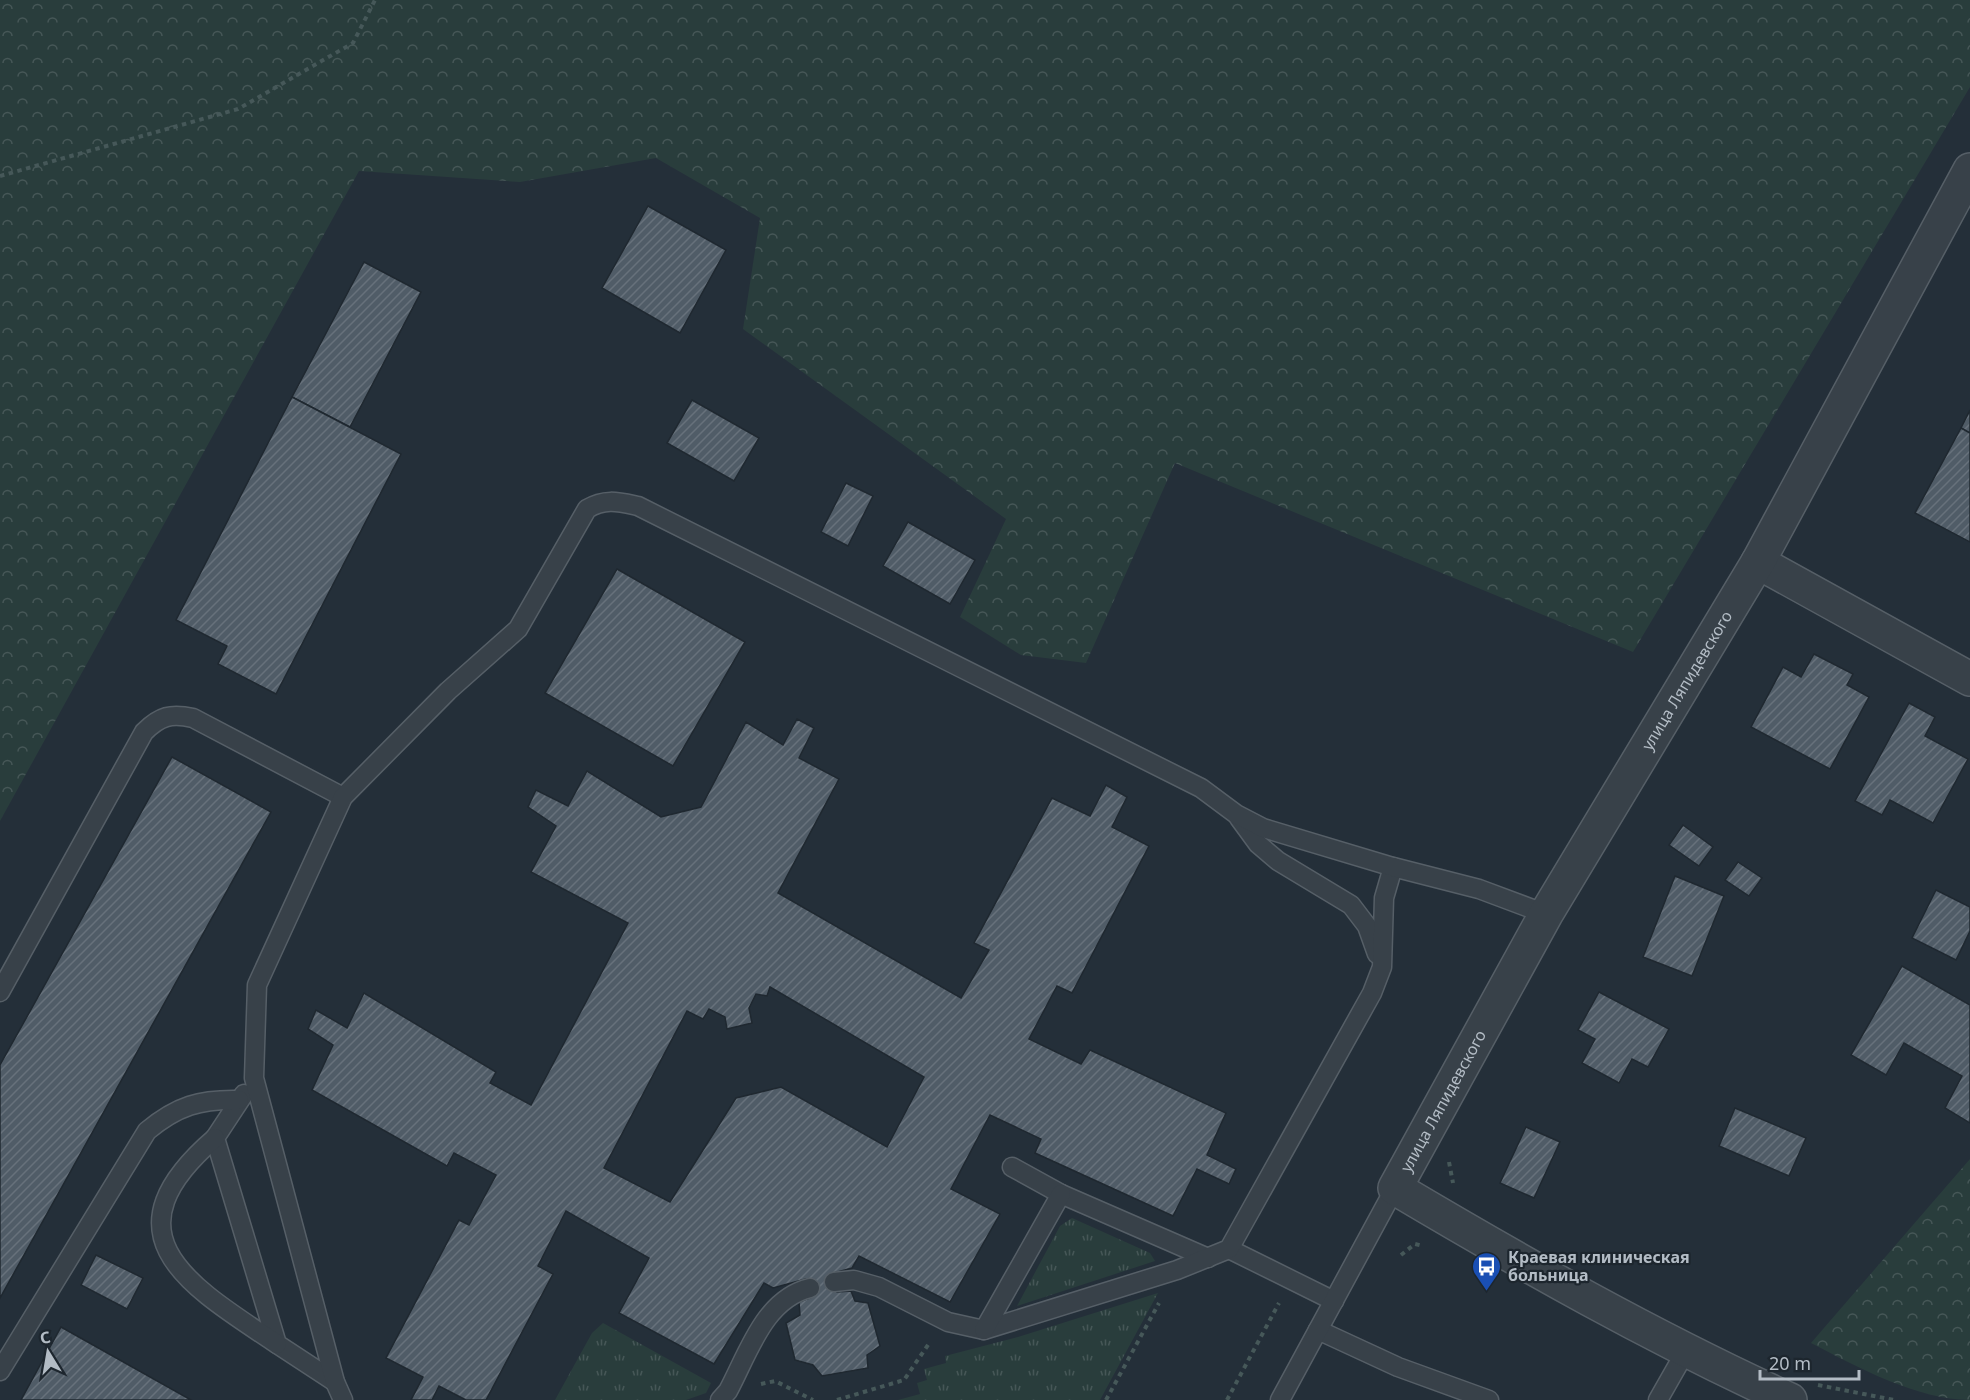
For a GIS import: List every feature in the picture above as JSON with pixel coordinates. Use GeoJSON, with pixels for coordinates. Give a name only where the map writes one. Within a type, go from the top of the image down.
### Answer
{"type":"FeatureCollection","features":[{"type":"Feature","properties":{"kind":"street","name":"улица Ляпидевского"},"geometry":{"type":"LineString","coordinates":[[1395,1188],[1546,914],[1758,562],[1970,170]]}},
{"type":"Feature","properties":{"kind":"street"},"geometry":{"type":"LineString","coordinates":[[1758,562],[1970,679]]}},
{"type":"Feature","properties":{"kind":"street"},"geometry":{"type":"LineString","coordinates":[[1395,1188],[1507,1254],[1723,1369],[1790,1400]]}},
{"type":"Feature","properties":{"kind":"lane"},"geometry":{"type":"LineString","coordinates":[[343,1400],[335,1382],[254,1078],[257,985],[343,797],[448,691],[518,629],[587,509],[598,502],[615,501],[638,506],[1202,788],[1236,814],[1263,828],[1393,867],[1479,889],[1546,914]]}},
{"type":"Feature","properties":{"kind":"lane"},"geometry":{"type":"LineString","coordinates":[[0,992],[144,732],[156,720],[174,714],[193,717],[343,797]]}},
{"type":"Feature","properties":{"kind":"lane"},"geometry":{"type":"LineString","coordinates":[[1236,814],[1258,844],[1278,861],[1351,905],[1366,926],[1382,967]]}},
{"type":"Feature","properties":{"kind":"lane"},"geometry":{"type":"LineString","coordinates":[[834,1282],[854,1280],[879,1287],[948,1322],[984,1330],[1177,1270],[1229,1249],[1372,993],[1382,967],[1383,907],[1393,867]]}},
{"type":"Feature","properties":{"kind":"lane"},"geometry":{"type":"LineString","coordinates":[[254,1078],[215,1138],[189,1160],[169,1192],[160,1222],[165,1250],[184,1277],[277,1344],[335,1382]]}},
{"type":"Feature","properties":{"kind":"lane"},"geometry":{"type":"LineString","coordinates":[[0,1371],[147,1131],[168,1114],[195,1104],[217,1100],[239,1100]]}},
{"type":"Feature","properties":{"kind":"lane"},"geometry":{"type":"LineString","coordinates":[[215,1138],[277,1344]]}},
{"type":"Feature","properties":{"kind":"lane"},"geometry":{"type":"LineString","coordinates":[[1012,1167],[1061,1194],[1208,1258]]}},
{"type":"Feature","properties":{"kind":"lane"},"geometry":{"type":"LineString","coordinates":[[1280,1400],[1395,1188]]}},
{"type":"Feature","properties":{"kind":"lane"},"geometry":{"type":"LineString","coordinates":[[984,1330],[1061,1194]]}},
{"type":"Feature","properties":{"kind":"lane"},"geometry":{"type":"LineString","coordinates":[[1229,1249],[1334,1301]]}},
{"type":"Feature","properties":{"kind":"lane"},"geometry":{"type":"LineString","coordinates":[[724,1396],[765,1321],[776,1307],[789,1296],[810,1288]]}},
{"type":"Feature","properties":{"kind":"lane"},"geometry":{"type":"LineString","coordinates":[[1318,1330],[1398,1367],[1489,1400]]}},
{"type":"Feature","properties":{"kind":"lane"},"geometry":{"type":"LineString","coordinates":[[1658,1400],[1687,1349]]}},
{"type":"Feature","properties":{"kind":"path"},"geometry":{"type":"LineString","coordinates":[[0,176],[238,109],[353,43],[375,0]]}},
{"type":"Feature","properties":{"kind":"path"},"geometry":{"type":"LineString","coordinates":[[1450,1156],[1453,1183],[1460,1191]]}},
{"type":"Feature","properties":{"kind":"path"},"geometry":{"type":"LineString","coordinates":[[1401,1255],[1415,1244],[1431,1248]]}},
{"type":"Feature","properties":{"kind":"path"},"geometry":{"type":"LineString","coordinates":[[1106,1400],[1177,1270]]}},
{"type":"Feature","properties":{"kind":"path"},"geometry":{"type":"LineString","coordinates":[[1227,1400],[1290,1280]]}},
{"type":"Feature","properties":{"kind":"path"},"geometry":{"type":"LineString","coordinates":[[837,1400],[857,1398],[904,1380],[934,1337],[948,1322]]}},
{"type":"Feature","properties":{"kind":"path"},"geometry":{"type":"LineString","coordinates":[[724,1396],[775,1381],[813,1400]]}},
{"type":"Feature","properties":{"kind":"green space"},"geometry":{"type":"Polygon","coordinates":[[[0,0],[1970,0],[1970,87],[1633,652],[1175,463],[1086,663],[1021,655],[960,617],[1006,519],[743,329],[760,218],[656,158],[520,182],[359,171],[0,821],[0,0]]]}},
{"type":"Feature","properties":{"kind":"green space"},"geometry":{"type":"Polygon","coordinates":[[[1970,1159],[1970,1400],[1950,1399],[1909,1388],[1868,1372],[1811,1343],[1970,1159]]]}},
{"type":"Feature","properties":{"kind":"green space"},"geometry":{"type":"Polygon","coordinates":[[[1072,1218],[1150,1253],[1155,1261],[1017,1306],[1060,1226],[1072,1218]]]}},
{"type":"Feature","properties":{"kind":"green space"},"geometry":{"type":"Polygon","coordinates":[[[1158,1293],[1100,1400],[898,1400],[920,1394],[917,1383],[927,1380],[924,1369],[946,1363],[945,1356],[1018,1337],[1158,1293]]]}},
{"type":"Feature","properties":{"kind":"green space"},"geometry":{"type":"Polygon","coordinates":[[[603,1323],[711,1383],[706,1393],[686,1400],[555,1400],[592,1333],[603,1323]]]}},
{"type":"Feature","properties":{"kind":"building"},"geometry":{"type":"Polygon","coordinates":[[[648,206],[726,250],[680,333],[602,288],[648,206]]]}},
{"type":"Feature","properties":{"kind":"building"},"geometry":{"type":"Polygon","coordinates":[[[364,262],[421,292],[350,427],[292,397],[364,262]]]}},
{"type":"Feature","properties":{"kind":"building"},"geometry":{"type":"Polygon","coordinates":[[[292,397],[401,454],[276,694],[218,664],[227,646],[176,620],[292,397]]]}},
{"type":"Feature","properties":{"kind":"building"},"geometry":{"type":"Polygon","coordinates":[[[692,400],[759,438],[734,481],[667,443],[692,400]]]}},
{"type":"Feature","properties":{"kind":"building"},"geometry":{"type":"Polygon","coordinates":[[[1970,410],[1970,433],[1961,428],[1970,410]]]}},
{"type":"Feature","properties":{"kind":"building"},"geometry":{"type":"Polygon","coordinates":[[[1961,428],[1970,433],[1970,542],[1915,513],[1961,428]]]}},
{"type":"Feature","properties":{"kind":"building"},"geometry":{"type":"Polygon","coordinates":[[[846,483],[873,496],[848,546],[821,532],[846,483]]]}},
{"type":"Feature","properties":{"kind":"building"},"geometry":{"type":"Polygon","coordinates":[[[908,522],[975,560],[950,604],[883,566],[908,522]]]}},
{"type":"Feature","properties":{"kind":"building"},"geometry":{"type":"Polygon","coordinates":[[[617,569],[745,642],[673,766],[545,693],[617,569]]]}},
{"type":"Feature","properties":{"kind":"building"},"geometry":{"type":"Polygon","coordinates":[[[1814,654],[1853,674],[1847,685],[1869,697],[1830,769],[1751,727],[1783,667],[1801,677],[1814,654]]]}},
{"type":"Feature","properties":{"kind":"building"},"geometry":{"type":"Polygon","coordinates":[[[1909,703],[1935,717],[1925,736],[1968,759],[1933,823],[1890,800],[1882,815],[1855,801],[1909,703]]]}},
{"type":"Feature","properties":{"kind":"building"},"geometry":{"type":"Polygon","coordinates":[[[797,719],[814,728],[799,758],[839,779],[778,893],[961,998],[989,950],[974,943],[1052,798],[1090,816],[1106,785],[1127,797],[1112,827],[1149,846],[1072,993],[1057,986],[1029,1039],[1081,1064],[1090,1050],[1226,1113],[1207,1155],[1236,1169],[1229,1184],[1197,1169],[1173,1216],[1035,1153],[1041,1139],[990,1115],[951,1189],[1000,1214],[950,1302],[859,1256],[852,1268],[830,1274],[837,1292],[851,1291],[855,1301],[868,1303],[880,1346],[867,1355],[868,1368],[822,1376],[813,1365],[795,1360],[786,1323],[800,1315],[799,1302],[812,1297],[806,1279],[773,1288],[764,1283],[714,1364],[619,1313],[649,1258],[566,1211],[538,1266],[553,1274],[486,1400],[466,1400],[439,1386],[432,1400],[411,1400],[423,1377],[386,1358],[459,1220],[469,1225],[496,1175],[454,1153],[447,1166],[312,1090],[333,1045],[308,1029],[316,1010],[347,1028],[364,993],[496,1072],[490,1083],[531,1105],[628,923],[531,872],[556,826],[528,807],[536,790],[568,806],[587,771],[661,817],[701,807],[746,722],[783,745],[797,719]],[[770,987],[767,996],[756,994],[749,1008],[752,1023],[727,1029],[725,1017],[709,1009],[703,1019],[687,1011],[604,1168],[670,1202],[736,1098],[781,1087],[887,1147],[924,1077],[770,987]]]}},
{"type":"Feature","properties":{"kind":"building"},"geometry":{"type":"Polygon","coordinates":[[[172,757],[271,812],[0,1298],[0,1065],[172,757]]]}},
{"type":"Feature","properties":{"kind":"building"},"geometry":{"type":"Polygon","coordinates":[[[1683,825],[1713,847],[1699,866],[1669,845],[1683,825]]]}},
{"type":"Feature","properties":{"kind":"building"},"geometry":{"type":"Polygon","coordinates":[[[1738,862],[1762,878],[1749,896],[1725,880],[1738,862]]]}},
{"type":"Feature","properties":{"kind":"building"},"geometry":{"type":"Polygon","coordinates":[[[1675,876],[1724,896],[1692,976],[1643,957],[1675,876]]]}},
{"type":"Feature","properties":{"kind":"building"},"geometry":{"type":"Polygon","coordinates":[[[1936,890],[1970,907],[1970,931],[1956,960],[1912,938],[1936,890]]]}},
{"type":"Feature","properties":{"kind":"building"},"geometry":{"type":"Polygon","coordinates":[[[1902,966],[1970,1005],[1970,1123],[1945,1108],[1962,1076],[1904,1043],[1886,1075],[1851,1055],[1902,966]]]}},
{"type":"Feature","properties":{"kind":"building"},"geometry":{"type":"Polygon","coordinates":[[[1599,992],[1669,1029],[1648,1067],[1632,1059],[1619,1083],[1582,1063],[1595,1039],[1578,1030],[1599,992]]]}},
{"type":"Feature","properties":{"kind":"building"},"geometry":{"type":"Polygon","coordinates":[[[1735,1108],[1806,1138],[1789,1176],[1719,1146],[1735,1108]]]}},
{"type":"Feature","properties":{"kind":"building"},"geometry":{"type":"Polygon","coordinates":[[[1526,1127],[1560,1142],[1534,1198],[1500,1183],[1526,1127]]]}},
{"type":"Feature","properties":{"kind":"building"},"geometry":{"type":"Polygon","coordinates":[[[96,1255],[143,1278],[127,1309],[81,1285],[96,1255]]]}},
{"type":"Feature","properties":{"kind":"building"},"geometry":{"type":"Polygon","coordinates":[[[61,1327],[191,1400],[21,1400],[61,1327]]]}},
{"type":"Feature","properties":{"kind":"place","name":"Краевая клиническая больница"},"geometry":{"type":"Point","coordinates":[1487,1292]}}]}
